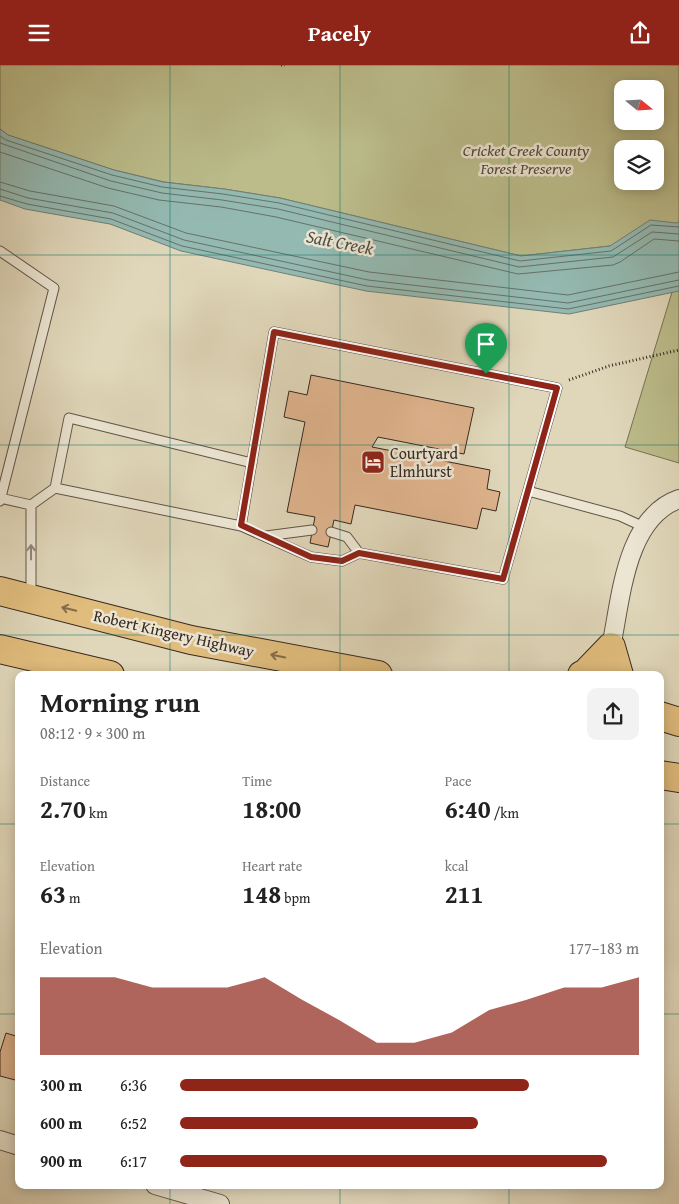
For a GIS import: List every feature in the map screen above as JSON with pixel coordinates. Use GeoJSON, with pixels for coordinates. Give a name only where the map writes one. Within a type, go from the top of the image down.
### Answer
{"type":"FeatureCollection","features":[{"type":"Feature","properties":{"kind":"highway","name":"Robert Kingery Highway"},"geometry":{"type":"LineString","coordinates":[[0,591],[190,639],[357,671]]}},
{"type":"Feature","properties":{"kind":"highway"},"geometry":{"type":"LineString","coordinates":[[588,671],[612,647]]}},
{"type":"Feature","properties":{"kind":"highway"},"geometry":{"type":"LineString","coordinates":[[612,647],[618,671]]}},
{"type":"Feature","properties":{"kind":"highway"},"geometry":{"type":"LineString","coordinates":[[0,649],[93,671]]}},
{"type":"Feature","properties":{"kind":"highway"},"geometry":{"type":"LineString","coordinates":[[664,717],[679,722]]}},
{"type":"Feature","properties":{"kind":"highway"},"geometry":{"type":"LineString","coordinates":[[664,726],[679,728]]}},
{"type":"Feature","properties":{"kind":"highway"},"geometry":{"type":"LineString","coordinates":[[664,776],[679,778]]}},
{"type":"Feature","properties":{"kind":"street"},"geometry":{"type":"LineString","coordinates":[[612,647],[627,569],[635,545],[644,527],[658,511],[679,499]]}},
{"type":"Feature","properties":{"kind":"street"},"geometry":{"type":"LineString","coordinates":[[0,1140],[15,1145]]}},
{"type":"Feature","properties":{"kind":"street"},"geometry":{"type":"LineString","coordinates":[[168,1189],[220,1204]]}},
{"type":"Feature","properties":{"kind":"lane"},"geometry":{"type":"LineString","coordinates":[[0,251],[54,288],[0,499],[31,505],[55,488],[69,418],[252,463]]}},
{"type":"Feature","properties":{"kind":"lane"},"geometry":{"type":"LineString","coordinates":[[55,488],[241,525],[311,557],[342,561],[359,553],[503,579],[557,388],[274,332],[241,525]]}},
{"type":"Feature","properties":{"kind":"lane"},"geometry":{"type":"LineString","coordinates":[[528,491],[620,516],[644,527]]}},
{"type":"Feature","properties":{"kind":"lane"},"geometry":{"type":"LineString","coordinates":[[31,505],[31,599]]}},
{"type":"Feature","properties":{"kind":"lane"},"geometry":{"type":"LineString","coordinates":[[264,536],[312,530]]}},
{"type":"Feature","properties":{"kind":"lane"},"geometry":{"type":"LineString","coordinates":[[331,532],[347,537],[359,553]]}},
{"type":"Feature","properties":{"kind":"path"},"geometry":{"type":"LineString","coordinates":[[281,65],[286,65]]}},
{"type":"Feature","properties":{"kind":"path"},"geometry":{"type":"LineString","coordinates":[[569,380],[609,366],[679,350]]}},
{"type":"Feature","properties":{"kind":"green space","name":"Cricket Creek County Forest Preserve"},"geometry":{"type":"Polygon","coordinates":[[[0,65],[679,65],[679,463],[625,447],[672,292],[610,246],[521,256],[280,198],[164,182],[114,170],[8,135],[0,129],[0,65]]]}},
{"type":"Feature","properties":{"kind":"water","name":"Salt Creek"},"geometry":{"type":"Polygon","coordinates":[[[0,129],[8,135],[114,170],[163,182],[280,198],[521,256],[610,246],[650,220],[679,222],[679,291],[569,314],[366,291],[181,251],[110,224],[25,209],[0,200],[0,129]]]}},
{"type":"Feature","properties":{"kind":"building","name":"Courtyard Elmhurst"},"geometry":{"type":"Polygon","coordinates":[[[311,375],[474,408],[464,454],[378,437],[372,447],[490,470],[487,489],[500,492],[496,511],[482,508],[477,529],[355,505],[351,524],[334,520],[328,547],[310,543],[315,517],[287,512],[305,422],[284,417],[289,391],[307,395],[311,375]]]}},
{"type":"Feature","properties":{"kind":"building"},"geometry":{"type":"Polygon","coordinates":[[[6,1033],[15,1036],[15,1080],[0,1076],[0,1052],[6,1033]]]}},
{"type":"Feature","properties":{"kind":"place","name":"Courtyard Elmhurst"},"geometry":{"type":"Point","coordinates":[373,462]}},
{"type":"Feature","properties":{"kind":"route"},"geometry":{"type":"LineString","coordinates":[[274,332],[486,374],[557,388],[503,579],[359,553],[342,561],[311,557],[241,525],[274,332]]}}]}
